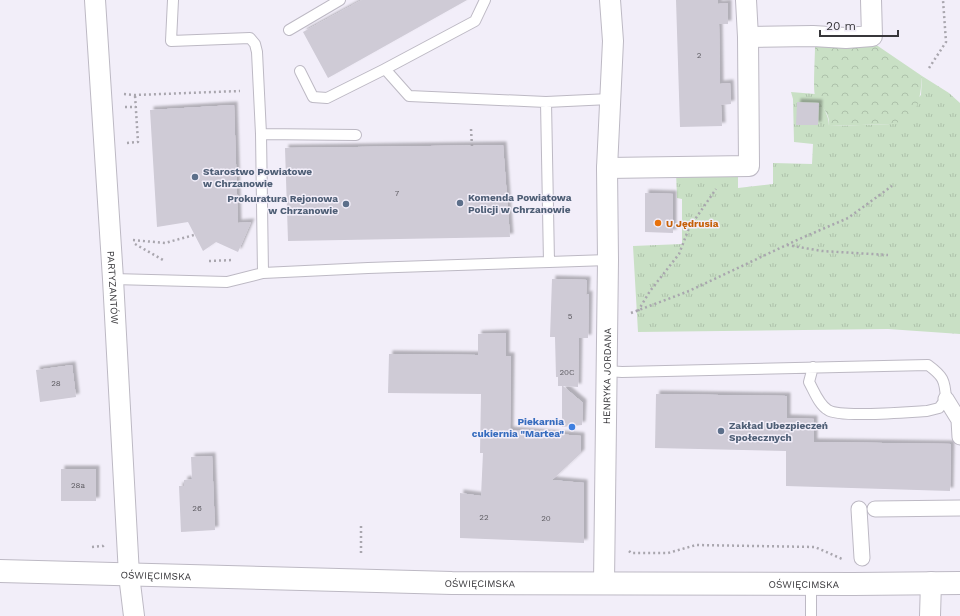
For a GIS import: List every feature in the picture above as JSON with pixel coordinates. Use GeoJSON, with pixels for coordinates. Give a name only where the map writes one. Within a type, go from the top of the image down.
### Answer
{"type":"FeatureCollection","features":[{"type":"Feature","properties":{"kind":"street","name":"PARTYZANTÓW"},"geometry":{"type":"LineString","coordinates":[[95,0],[113,279],[129,575],[134,616]]}},
{"type":"Feature","properties":{"kind":"street","name":"HENRYKA JORDANA"},"geometry":{"type":"LineString","coordinates":[[604,583],[608,260],[607,168],[613,41],[610,0]]}},
{"type":"Feature","properties":{"kind":"street"},"geometry":{"type":"LineString","coordinates":[[607,168],[749,166],[748,37],[746,0]]}},
{"type":"Feature","properties":{"kind":"street"},"geometry":{"type":"LineString","coordinates":[[748,37],[813,36],[846,38],[872,36],[871,0]]}},
{"type":"Feature","properties":{"kind":"street"},"geometry":{"type":"LineString","coordinates":[[946,399],[959,420],[960,437]]}},
{"type":"Feature","properties":{"kind":"street"},"geometry":{"type":"LineString","coordinates":[[875,509],[960,508]]}},
{"type":"Feature","properties":{"kind":"street"},"geometry":{"type":"LineString","coordinates":[[859,509],[862,558]]}},
{"type":"Feature","properties":{"kind":"street","name":"OŚWIĘCIMSKA"},"geometry":{"type":"LineString","coordinates":[[0,571],[452,583],[960,583]]}},
{"type":"Feature","properties":{"kind":"street"},"geometry":{"type":"LineString","coordinates":[[930,616],[931,582]]}},
{"type":"Feature","properties":{"kind":"lane"},"geometry":{"type":"LineString","coordinates":[[174,0],[171,41],[250,38],[255,44],[257,52],[261,134],[263,273]]}},
{"type":"Feature","properties":{"kind":"lane"},"geometry":{"type":"LineString","coordinates":[[288,30],[340,0]]}},
{"type":"Feature","properties":{"kind":"lane"},"geometry":{"type":"LineString","coordinates":[[300,70],[313,97],[328,98],[475,21],[485,0]]}},
{"type":"Feature","properties":{"kind":"lane"},"geometry":{"type":"LineString","coordinates":[[385,69],[409,96],[546,102],[610,99]]}},
{"type":"Feature","properties":{"kind":"lane"},"geometry":{"type":"LineString","coordinates":[[546,102],[549,262]]}},
{"type":"Feature","properties":{"kind":"lane"},"geometry":{"type":"LineString","coordinates":[[261,134],[356,135]]}},
{"type":"Feature","properties":{"kind":"lane"},"geometry":{"type":"LineString","coordinates":[[113,279],[227,282],[263,273],[608,260]]}},
{"type":"Feature","properties":{"kind":"lane"},"geometry":{"type":"LineString","coordinates":[[606,371],[622,372],[813,367],[928,364],[940,373],[946,386],[946,399],[938,408],[927,411],[844,414],[828,410],[818,399],[809,382],[813,367]]}},
{"type":"Feature","properties":{"kind":"lane"},"geometry":{"type":"LineString","coordinates":[[810,616],[811,584]]}},
{"type":"Feature","properties":{"kind":"path"},"geometry":{"type":"LineString","coordinates":[[929,68],[946,42],[943,0]]}},
{"type":"Feature","properties":{"kind":"path"},"geometry":{"type":"LineString","coordinates":[[122,143],[138,142],[135,95],[259,90]]}},
{"type":"Feature","properties":{"kind":"path"},"geometry":{"type":"LineString","coordinates":[[471,129],[472,146]]}},
{"type":"Feature","properties":{"kind":"path"},"geometry":{"type":"LineString","coordinates":[[638,311],[650,291],[679,254],[689,228],[718,186],[725,166]]}},
{"type":"Feature","properties":{"kind":"path"},"geometry":{"type":"LineString","coordinates":[[628,315],[689,291],[786,245],[848,218],[892,186]]}},
{"type":"Feature","properties":{"kind":"path"},"geometry":{"type":"LineString","coordinates":[[168,261],[161,260],[129,240],[165,243],[194,235]]}},
{"type":"Feature","properties":{"kind":"path"},"geometry":{"type":"LineString","coordinates":[[786,245],[822,251],[888,255]]}},
{"type":"Feature","properties":{"kind":"path"},"geometry":{"type":"LineString","coordinates":[[204,262],[262,258]]}},
{"type":"Feature","properties":{"kind":"path"},"geometry":{"type":"LineString","coordinates":[[361,526],[362,553]]}},
{"type":"Feature","properties":{"kind":"path"},"geometry":{"type":"LineString","coordinates":[[625,548],[631,553],[668,553],[696,545],[815,547],[844,559],[862,558]]}},
{"type":"Feature","properties":{"kind":"green space"},"geometry":{"type":"Polygon","coordinates":[[[872,42],[922,76],[919,100],[913,112],[902,121],[893,124],[829,126],[827,113],[817,99],[814,91],[815,47],[872,42]]]}},
{"type":"Feature","properties":{"kind":"green space"},"geometry":{"type":"Polygon","coordinates":[[[922,76],[949,93],[960,103],[960,334],[888,329],[638,332],[633,246],[682,244],[682,199],[677,198],[676,171],[738,166],[738,188],[773,184],[773,163],[812,164],[813,144],[794,142],[793,99],[791,92],[815,94],[826,113],[829,126],[893,124],[921,95],[922,76]]]}},
{"type":"Feature","properties":{"kind":"building"},"geometry":{"type":"Polygon","coordinates":[[[362,0],[467,0],[328,78],[303,32],[362,0]]]}},
{"type":"Feature","properties":{"kind":"building"},"geometry":{"type":"Polygon","coordinates":[[[676,0],[718,0],[718,4],[728,3],[728,24],[719,24],[720,84],[730,83],[731,104],[721,105],[722,126],[680,127],[676,0]]]}},
{"type":"Feature","properties":{"kind":"building"},"geometry":{"type":"Polygon","coordinates":[[[797,102],[819,103],[818,125],[796,125],[797,102]]]}},
{"type":"Feature","properties":{"kind":"building","name":"Starostwo Powiatowe w Chrzanowie"},"geometry":{"type":"Polygon","coordinates":[[[234,105],[238,223],[251,222],[238,252],[216,242],[203,251],[188,222],[157,227],[150,110],[234,105]]]}},
{"type":"Feature","properties":{"kind":"building"},"geometry":{"type":"Polygon","coordinates":[[[503,145],[510,237],[288,241],[285,148],[503,145]]]}},
{"type":"Feature","properties":{"kind":"building"},"geometry":{"type":"Polygon","coordinates":[[[645,193],[673,194],[673,233],[645,232],[645,193]]]}},
{"type":"Feature","properties":{"kind":"building"},"geometry":{"type":"Polygon","coordinates":[[[552,279],[587,280],[586,295],[589,294],[588,338],[579,338],[578,387],[563,386],[583,403],[582,425],[562,427],[562,386],[558,386],[558,377],[556,377],[555,337],[550,337],[552,279]]]}},
{"type":"Feature","properties":{"kind":"building"},"geometry":{"type":"Polygon","coordinates":[[[506,333],[506,356],[511,356],[510,430],[581,436],[581,453],[552,480],[584,483],[584,543],[460,538],[460,493],[481,496],[483,453],[480,453],[481,394],[388,393],[389,354],[478,355],[478,334],[506,333]]]}},
{"type":"Feature","properties":{"kind":"building"},"geometry":{"type":"Polygon","coordinates":[[[72,365],[76,397],[40,402],[36,370],[72,365]]]}},
{"type":"Feature","properties":{"kind":"building"},"geometry":{"type":"Polygon","coordinates":[[[656,394],[787,396],[787,418],[814,419],[814,442],[951,444],[950,491],[786,486],[786,451],[655,448],[656,394]]]}},
{"type":"Feature","properties":{"kind":"building"},"geometry":{"type":"Polygon","coordinates":[[[212,456],[215,530],[181,532],[179,486],[184,486],[184,480],[192,479],[191,457],[212,456]]]}},
{"type":"Feature","properties":{"kind":"building"},"geometry":{"type":"Polygon","coordinates":[[[61,469],[96,469],[96,501],[61,501],[61,469]]]}},
{"type":"Feature","properties":{"kind":"place","name":"Starostwo Powiatowe w Chrzanowie"},"geometry":{"type":"Point","coordinates":[195,177]}},
{"type":"Feature","properties":{"kind":"place","name":"Komenda Powiatowa Policji w Chrzanowie"},"geometry":{"type":"Point","coordinates":[460,203]}},
{"type":"Feature","properties":{"kind":"place","name":"Prokuratura Rejonowa w Chrzanowie"},"geometry":{"type":"Point","coordinates":[346,204]}},
{"type":"Feature","properties":{"kind":"place","name":"U Jędrusia"},"geometry":{"type":"Point","coordinates":[658,223]}},
{"type":"Feature","properties":{"kind":"place","name":"Piekarnia cukiernia \"Martea\""},"geometry":{"type":"Point","coordinates":[572,427]}},
{"type":"Feature","properties":{"kind":"place","name":"Zakład Ubezpieczeń Społecznych"},"geometry":{"type":"Point","coordinates":[721,431]}}]}
